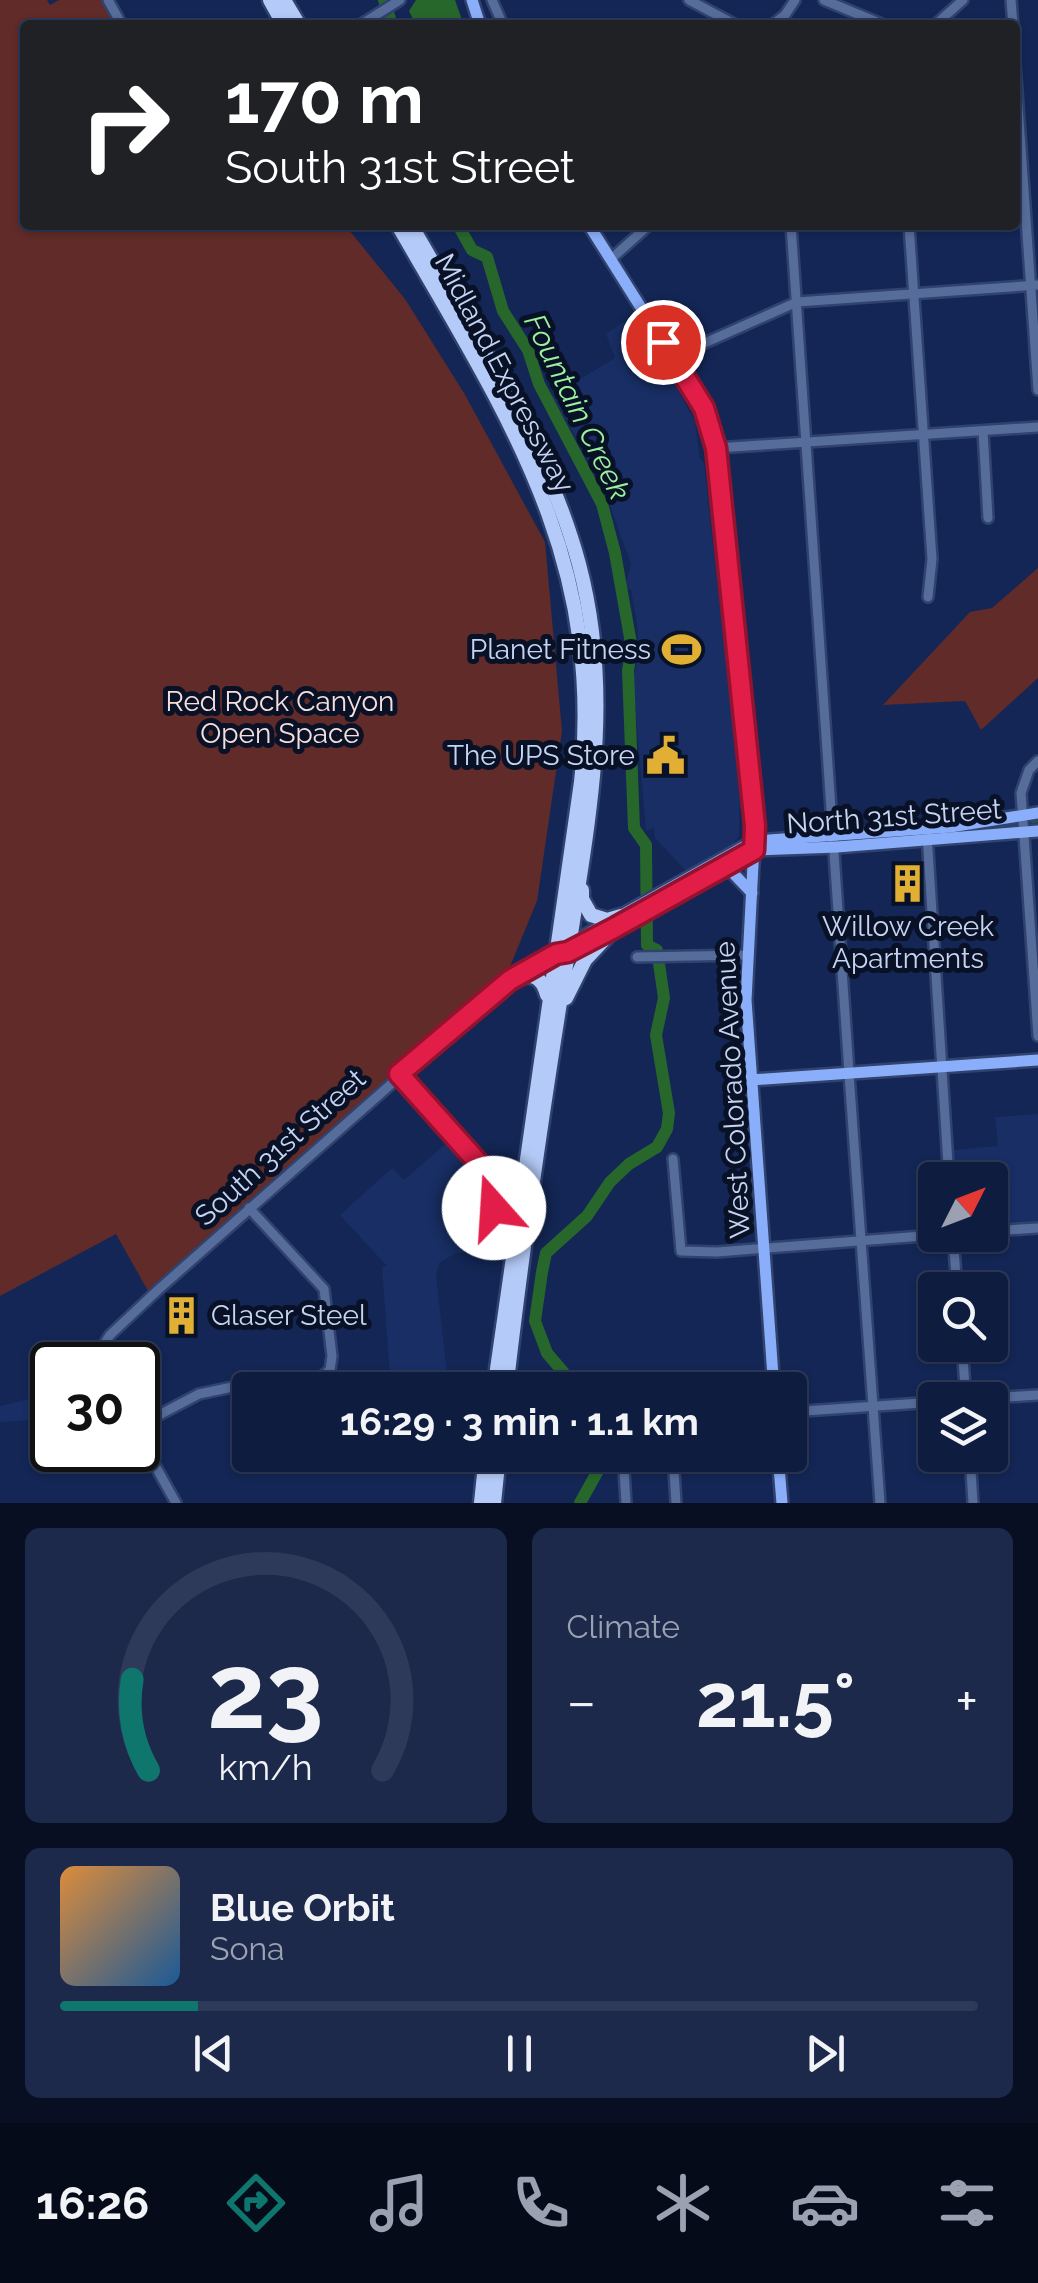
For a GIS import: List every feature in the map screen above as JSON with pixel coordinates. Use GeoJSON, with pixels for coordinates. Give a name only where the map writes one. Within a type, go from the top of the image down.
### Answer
{"type":"FeatureCollection","features":[{"type":"Feature","properties":{"kind":"highway","name":"Midland Expressway"},"geometry":{"type":"LineString","coordinates":[[401,230],[533,469],[567,567],[589,664]]}},
{"type":"Feature","properties":{"kind":"highway","name":"Midland Expressway"},"geometry":{"type":"LineString","coordinates":[[414,230],[512,403],[549,477],[580,569],[589,664]]}},
{"type":"Feature","properties":{"kind":"highway"},"geometry":{"type":"LineString","coordinates":[[497,1372],[548,1007],[564,950],[592,811],[596,750],[589,664]]}},
{"type":"Feature","properties":{"kind":"highway"},"geometry":{"type":"LineString","coordinates":[[508,1372],[520,1264],[557,1022],[589,664]]}},
{"type":"Feature","properties":{"kind":"highway"},"geometry":{"type":"LineString","coordinates":[[586,838],[582,900],[594,916],[607,920],[626,917]]}},
{"type":"Feature","properties":{"kind":"highway"},"geometry":{"type":"LineString","coordinates":[[557,1022],[581,967],[626,917]]}},
{"type":"Feature","properties":{"kind":"highway"},"geometry":{"type":"LineString","coordinates":[[510,980],[536,976],[545,987],[548,1007]]}},
{"type":"Feature","properties":{"kind":"highway"},"geometry":{"type":"LineString","coordinates":[[481,1503],[484,1472]]}},
{"type":"Feature","properties":{"kind":"highway"},"geometry":{"type":"LineString","coordinates":[[494,1503],[497,1472]]}},
{"type":"Feature","properties":{"kind":"main road","name":"West Colorado Avenue"},"geometry":{"type":"LineString","coordinates":[[592,230],[704,408],[716,448],[754,846],[746,955],[751,1080],[773,1372]]}},
{"type":"Feature","properties":{"kind":"main road","name":"North 31st Street"},"geometry":{"type":"LineString","coordinates":[[927,835],[1038,813]]}},
{"type":"Feature","properties":{"kind":"main road","name":"North 31st Street"},"geometry":{"type":"LineString","coordinates":[[834,842],[1038,831]]}},
{"type":"Feature","properties":{"kind":"main road","name":"South 31st Street"},"geometry":{"type":"LineString","coordinates":[[564,950],[754,846],[834,842]]}},
{"type":"Feature","properties":{"kind":"main road","name":"South 31st Street"},"geometry":{"type":"LineString","coordinates":[[658,899],[718,871],[754,846]]}},
{"type":"Feature","properties":{"kind":"main road"},"geometry":{"type":"LineString","coordinates":[[718,871],[736,874],[752,893]]}},
{"type":"Feature","properties":{"kind":"main road"},"geometry":{"type":"LineString","coordinates":[[751,1080],[1038,1060]]}},
{"type":"Feature","properties":{"kind":"main road"},"geometry":{"type":"LineString","coordinates":[[779,1472],[782,1503]]}},
{"type":"Feature","properties":{"kind":"street"},"geometry":{"type":"LineString","coordinates":[[689,0],[727,20]]}},
{"type":"Feature","properties":{"kind":"street"},"geometry":{"type":"LineString","coordinates":[[778,20],[795,0]]}},
{"type":"Feature","properties":{"kind":"street"},"geometry":{"type":"LineString","coordinates":[[824,0],[872,20]]}},
{"type":"Feature","properties":{"kind":"street"},"geometry":{"type":"LineString","coordinates":[[941,20],[963,0]]}},
{"type":"Feature","properties":{"kind":"street"},"geometry":{"type":"LineString","coordinates":[[368,20],[398,1]]}},
{"type":"Feature","properties":{"kind":"street"},"geometry":{"type":"LineString","coordinates":[[1020,121],[1038,390]]}},
{"type":"Feature","properties":{"kind":"street"},"geometry":{"type":"LineString","coordinates":[[611,260],[644,230]]}},
{"type":"Feature","properties":{"kind":"street"},"geometry":{"type":"LineString","coordinates":[[791,230],[846,1073],[880,1503]]}},
{"type":"Feature","properties":{"kind":"street"},"geometry":{"type":"LineString","coordinates":[[908,230],[932,559],[928,598]]}},
{"type":"Feature","properties":{"kind":"street"},"geometry":{"type":"LineString","coordinates":[[673,357],[797,302],[1034,286]]}},
{"type":"Feature","properties":{"kind":"street"},"geometry":{"type":"LineString","coordinates":[[716,448],[1038,427]]}},
{"type":"Feature","properties":{"kind":"street"},"geometry":{"type":"LineString","coordinates":[[983,431],[988,518]]}},
{"type":"Feature","properties":{"kind":"street"},"geometry":{"type":"LineString","coordinates":[[1038,761],[1024,781],[1022,814],[1038,1036]]}},
{"type":"Feature","properties":{"kind":"street"},"geometry":{"type":"LineString","coordinates":[[927,835],[949,1162]]}},
{"type":"Feature","properties":{"kind":"street","name":"South 31st Street"},"geometry":{"type":"LineString","coordinates":[[107,1342],[110,1335],[399,1074],[510,980],[564,950]]}},
{"type":"Feature","properties":{"kind":"street"},"geometry":{"type":"LineString","coordinates":[[641,958],[746,955]]}},
{"type":"Feature","properties":{"kind":"street"},"geometry":{"type":"LineString","coordinates":[[399,1074],[488,1176],[494,1197],[488,1254]]}},
{"type":"Feature","properties":{"kind":"street"},"geometry":{"type":"LineString","coordinates":[[673,1158],[681,1251],[717,1252],[918,1235]]}},
{"type":"Feature","properties":{"kind":"street"},"geometry":{"type":"LineString","coordinates":[[160,1414],[199,1394],[242,1385],[320,1378],[330,1370],[332,1356],[324,1289],[249,1208]]}},
{"type":"Feature","properties":{"kind":"street"},"geometry":{"type":"LineString","coordinates":[[1008,1230],[1038,1228]]}},
{"type":"Feature","properties":{"kind":"street"},"geometry":{"type":"LineString","coordinates":[[1008,1396],[1038,1394]]}},
{"type":"Feature","properties":{"kind":"street"},"geometry":{"type":"LineString","coordinates":[[807,1411],[918,1403]]}},
{"type":"Feature","properties":{"kind":"street"},"geometry":{"type":"LineString","coordinates":[[159,1472],[176,1503]]}},
{"type":"Feature","properties":{"kind":"street"},"geometry":{"type":"LineString","coordinates":[[624,1472],[626,1503]]}},
{"type":"Feature","properties":{"kind":"street"},"geometry":{"type":"LineString","coordinates":[[674,1472],[676,1503]]}},
{"type":"Feature","properties":{"kind":"street"},"geometry":{"type":"LineString","coordinates":[[971,1472],[973,1503]]}},
{"type":"Feature","properties":{"kind":"shaded area"},"geometry":{"type":"Polygon","coordinates":[[[416,0],[455,0],[462,20],[414,20],[409,11],[416,0]]]}},
{"type":"Feature","properties":{"kind":"shaded area"},"geometry":{"type":"Polygon","coordinates":[[[636,313],[695,422],[700,459],[704,463],[740,786],[739,836],[728,851],[689,874],[655,838],[654,828],[646,831],[633,681],[638,630],[631,590],[625,587],[631,564],[602,484],[552,396],[615,358],[606,334],[636,313]]]}},
{"type":"Feature","properties":{"kind":"shaded area"},"geometry":{"type":"Polygon","coordinates":[[[1038,1114],[1038,1223],[1008,1226],[1008,1162],[952,1162],[952,1150],[998,1146],[995,1117],[1038,1114]]]}},
{"type":"Feature","properties":{"kind":"shaded area"},"geometry":{"type":"Polygon","coordinates":[[[450,1140],[481,1173],[490,1197],[483,1251],[456,1253],[439,1263],[436,1276],[447,1372],[390,1372],[382,1267],[387,1266],[340,1215],[392,1168],[404,1180],[450,1140]]]}},
{"type":"Feature","properties":{"kind":"shaded area"},"geometry":{"type":"Polygon","coordinates":[[[30,1398],[30,1420],[0,1422],[0,1406],[30,1398]]]}},
{"type":"Feature","properties":{"kind":"green space","name":"Red Rock Canyon Open Space"},"geometry":{"type":"Polygon","coordinates":[[[0,0],[47,0],[50,5],[59,0],[103,0],[114,20],[20,20],[20,230],[349,230],[405,299],[464,393],[545,542],[562,731],[537,901],[506,976],[148,1291],[116,1234],[0,1296],[0,0]]]}},
{"type":"Feature","properties":{"kind":"green space"},"geometry":{"type":"Polygon","coordinates":[[[1038,568],[1038,678],[981,730],[965,701],[883,705],[970,612],[992,608],[1038,568]]]}},
{"type":"Feature","properties":{"kind":"waterway","name":"Fountain Creek"},"geometry":{"type":"LineString","coordinates":[[384,0],[390,20]]}},
{"type":"Feature","properties":{"kind":"waterway","name":"Fountain Creek"},"geometry":{"type":"LineString","coordinates":[[461,230],[472,250],[487,257],[503,311],[528,350],[539,384],[602,504],[615,553],[632,649],[628,670],[634,828],[646,845],[647,945],[657,950],[664,998],[656,1035],[669,1113],[667,1129],[657,1147],[629,1164],[610,1182],[587,1216],[546,1253],[535,1321],[547,1353],[563,1372]]}},
{"type":"Feature","properties":{"kind":"waterway"},"geometry":{"type":"LineString","coordinates":[[1032,822],[1038,821]]}},
{"type":"Feature","properties":{"kind":"waterway","name":"Fountain Creek"},"geometry":{"type":"LineString","coordinates":[[580,1503],[597,1472]]}},
{"type":"Feature","properties":{"kind":"place","name":"Planet Fitness"},"geometry":{"type":"Point","coordinates":[681,649]}},
{"type":"Feature","properties":{"kind":"place","name":"The UPS Store"},"geometry":{"type":"Point","coordinates":[665,755]}},
{"type":"Feature","properties":{"kind":"place","name":"Willow Creek Apartments"},"geometry":{"type":"Point","coordinates":[908,883]}},
{"type":"Feature","properties":{"kind":"place","name":"Glaser Steel"},"geometry":{"type":"Point","coordinates":[181,1315]}},
{"type":"Feature","properties":{"kind":"route"},"geometry":{"type":"LineString","coordinates":[[494,1208],[492,1185],[483,1168],[399,1074],[510,980],[616,927],[754,850],[755,826],[716,448],[704,408],[663,342]]}}]}
